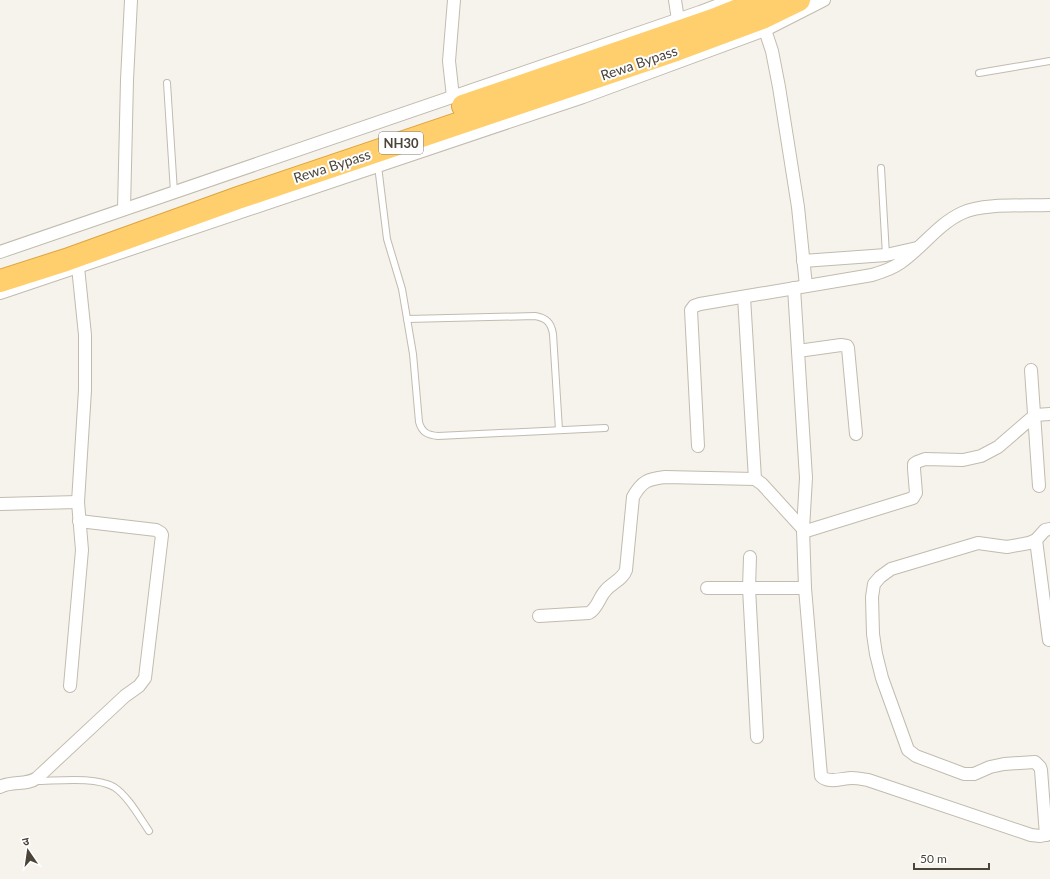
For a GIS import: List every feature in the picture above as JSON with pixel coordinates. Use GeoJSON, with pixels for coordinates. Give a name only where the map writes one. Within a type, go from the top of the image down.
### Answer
{"type":"FeatureCollection","features":[{"type":"Feature","properties":{"kind":"highway","name":"Rewa Bypass"},"geometry":{"type":"LineString","coordinates":[[2,281],[762,0]]}},
{"type":"Feature","properties":{"kind":"highway","name":"Rewa Bypass"},"geometry":{"type":"LineString","coordinates":[[2,281],[66,260],[238,198],[676,50],[762,18],[799,0]]}},
{"type":"Feature","properties":{"kind":"street"},"geometry":{"type":"LineString","coordinates":[[124,209],[127,80],[131,0]]}},
{"type":"Feature","properties":{"kind":"street"},"geometry":{"type":"LineString","coordinates":[[453,97],[449,61],[454,0]]}},
{"type":"Feature","properties":{"kind":"street"},"geometry":{"type":"LineString","coordinates":[[676,0],[678,20]]}},
{"type":"Feature","properties":{"kind":"street"},"geometry":{"type":"LineString","coordinates":[[0,252],[678,20],[732,0]]}},
{"type":"Feature","properties":{"kind":"street"},"geometry":{"type":"LineString","coordinates":[[2,281],[78,267],[583,97],[766,30],[824,0]]}},
{"type":"Feature","properties":{"kind":"street"},"geometry":{"type":"LineString","coordinates":[[766,30],[779,87],[798,207],[806,286]]}},
{"type":"Feature","properties":{"kind":"street"},"geometry":{"type":"LineString","coordinates":[[698,446],[691,310],[696,305],[883,272],[899,264],[954,217],[971,210],[982,207],[1050,205]]}},
{"type":"Feature","properties":{"kind":"street"},"geometry":{"type":"LineString","coordinates":[[803,261],[886,255],[917,248]]}},
{"type":"Feature","properties":{"kind":"street"},"geometry":{"type":"LineString","coordinates":[[70,686],[82,550],[78,502],[85,390],[85,335],[78,267]]}},
{"type":"Feature","properties":{"kind":"street"},"geometry":{"type":"LineString","coordinates":[[794,288],[806,478],[803,531],[805,588],[820,774],[822,778],[828,780],[852,778],[868,780],[1032,835],[1048,835],[1041,770],[1040,766],[1035,762],[997,765],[969,775],[916,756],[908,750],[882,678],[876,654],[872,618],[872,596],[874,584],[880,577],[891,569],[978,543],[1007,546],[1029,543],[1036,540],[1042,532],[1050,529]]}},
{"type":"Feature","properties":{"kind":"street"},"geometry":{"type":"LineString","coordinates":[[744,297],[755,479]]}},
{"type":"Feature","properties":{"kind":"street"},"geometry":{"type":"LineString","coordinates":[[798,351],[841,345],[845,345],[848,348],[856,434]]}},
{"type":"Feature","properties":{"kind":"street"},"geometry":{"type":"LineString","coordinates":[[1032,370],[1039,486]]}},
{"type":"Feature","properties":{"kind":"street"},"geometry":{"type":"LineString","coordinates":[[803,531],[913,498],[916,493],[914,464],[917,462],[925,459],[963,460],[981,456],[998,447],[1034,415],[1050,414]]}},
{"type":"Feature","properties":{"kind":"street"},"geometry":{"type":"LineString","coordinates":[[539,616],[589,613],[596,608],[606,590],[624,575],[626,570],[633,497],[638,488],[645,482],[654,478],[755,479],[762,484],[803,531]]}},
{"type":"Feature","properties":{"kind":"street"},"geometry":{"type":"LineString","coordinates":[[0,504],[78,502]]}},
{"type":"Feature","properties":{"kind":"street"},"geometry":{"type":"LineString","coordinates":[[0,788],[7,784],[33,781],[125,696],[139,686],[143,682],[146,672],[162,535],[161,532],[156,530],[79,521]]}},
{"type":"Feature","properties":{"kind":"street"},"geometry":{"type":"LineString","coordinates":[[1036,540],[1049,640]]}},
{"type":"Feature","properties":{"kind":"street"},"geometry":{"type":"LineString","coordinates":[[750,557],[750,588],[757,737]]}},
{"type":"Feature","properties":{"kind":"street"},"geometry":{"type":"LineString","coordinates":[[707,588],[805,588]]}},
{"type":"Feature","properties":{"kind":"lane"},"geometry":{"type":"LineString","coordinates":[[979,73],[1050,61]]}},
{"type":"Feature","properties":{"kind":"lane"},"geometry":{"type":"LineString","coordinates":[[168,83],[174,192]]}},
{"type":"Feature","properties":{"kind":"lane"},"geometry":{"type":"LineString","coordinates":[[378,166],[387,239],[402,289],[407,319],[419,422],[426,434],[438,436],[605,428]]}},
{"type":"Feature","properties":{"kind":"lane"},"geometry":{"type":"LineString","coordinates":[[881,168],[886,255]]}},
{"type":"Feature","properties":{"kind":"lane"},"geometry":{"type":"LineString","coordinates":[[407,319],[535,316],[549,321],[553,334],[559,430]]}},
{"type":"Feature","properties":{"kind":"lane"},"geometry":{"type":"LineString","coordinates":[[33,781],[83,780],[114,787],[127,799],[149,831]]}}]}
